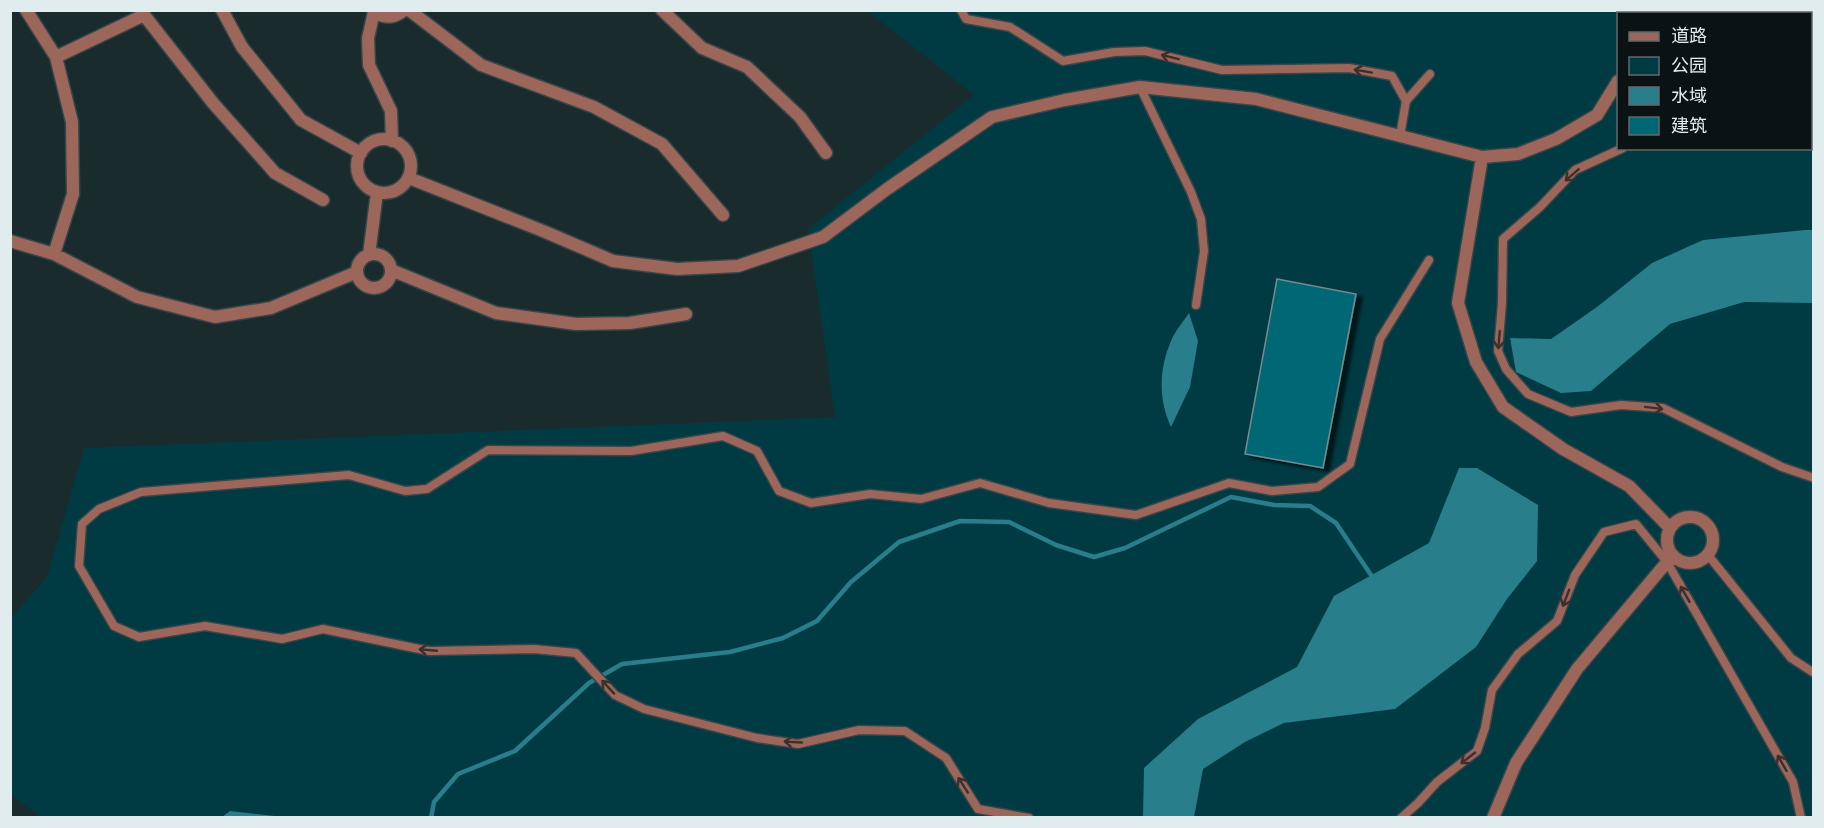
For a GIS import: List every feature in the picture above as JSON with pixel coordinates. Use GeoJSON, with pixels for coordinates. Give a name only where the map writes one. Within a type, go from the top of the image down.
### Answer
{"type":"FeatureCollection","features":[{"type":"Feature","properties":{"kind":"street"},"geometry":{"type":"LineString","coordinates":[[26,10],[56,57],[72,122],[73,194],[54,254]]}},
{"type":"Feature","properties":{"kind":"street"},"geometry":{"type":"LineString","coordinates":[[222,10],[242,47],[301,120],[361,153]]}},
{"type":"Feature","properties":{"kind":"street"},"geometry":{"type":"LineString","coordinates":[[392,141],[391,111],[369,65],[368,38],[373,11],[387,17],[404,10]]}},
{"type":"Feature","properties":{"kind":"street"},"geometry":{"type":"LineString","coordinates":[[409,10],[481,65],[594,107],[662,144],[723,215]]}},
{"type":"Feature","properties":{"kind":"street"},"geometry":{"type":"LineString","coordinates":[[662,10],[702,48],[747,67],[800,117],[826,153]]}},
{"type":"Feature","properties":{"kind":"street"},"geometry":{"type":"LineString","coordinates":[[56,57],[144,13],[213,103],[274,173],[323,200]]}},
{"type":"Feature","properties":{"kind":"street"},"geometry":{"type":"LineString","coordinates":[[409,178],[613,261],[677,269],[738,266],[823,237],[887,189],[992,117],[1065,100],[1140,87],[1256,99],[1482,157],[1518,154],[1556,140],[1598,115],[1617,83]]}},
{"type":"Feature","properties":{"kind":"street"},"geometry":{"type":"LineString","coordinates":[[383,139],[392,141],[407,151],[411,169],[409,178],[399,189],[384,193],[369,189],[359,176],[358,160],[361,153],[374,141],[383,139]]}},
{"type":"Feature","properties":{"kind":"street"},"geometry":{"type":"LineString","coordinates":[[1482,157],[1458,303],[1476,362],[1503,407],[1563,449],[1629,486],[1670,528]]}},
{"type":"Feature","properties":{"kind":"street"},"geometry":{"type":"LineString","coordinates":[[369,255],[377,192]]}},
{"type":"Feature","properties":{"kind":"street"},"geometry":{"type":"LineString","coordinates":[[10,242],[54,254],[137,297],[215,317],[271,308],[357,272]]}},
{"type":"Feature","properties":{"kind":"street"},"geometry":{"type":"LineString","coordinates":[[369,255],[384,257],[388,260],[391,270],[391,276],[384,285],[372,288],[362,283],[357,272],[360,262],[369,255]]}},
{"type":"Feature","properties":{"kind":"street"},"geometry":{"type":"LineString","coordinates":[[391,270],[496,313],[576,324],[630,323],[686,314]]}},
{"type":"Feature","properties":{"kind":"street"},"geometry":{"type":"LineString","coordinates":[[1696,518],[1708,526],[1713,541],[1708,555],[1702,560],[1688,563],[1671,560],[1667,544],[1670,528],[1681,519],[1696,518]]}},
{"type":"Feature","properties":{"kind":"street"},"geometry":{"type":"LineString","coordinates":[[1493,818],[1516,763],[1576,669],[1671,560]]}},
{"type":"Feature","properties":{"kind":"lane"},"geometry":{"type":"LineString","coordinates":[[961,10],[966,18],[1010,27],[1063,61],[1114,52],[1145,51],[1222,70],[1349,68],[1392,76],[1406,101]]}},
{"type":"Feature","properties":{"kind":"lane"},"geometry":{"type":"LineString","coordinates":[[1400,136],[1406,101],[1430,74]]}},
{"type":"Feature","properties":{"kind":"lane"},"geometry":{"type":"LineString","coordinates":[[1140,87],[1191,192],[1201,219],[1204,251],[1196,305]]}},
{"type":"Feature","properties":{"kind":"lane"},"geometry":{"type":"LineString","coordinates":[[1619,150],[1575,170],[1540,207],[1503,239],[1502,303],[1498,351],[1506,369],[1528,394],[1571,412],[1621,405],[1663,408],[1782,466],[1814,478]]}},
{"type":"Feature","properties":{"kind":"lane"},"geometry":{"type":"LineString","coordinates":[[1029,818],[978,809],[946,758],[905,731],[859,730],[798,744],[757,738],[644,709],[615,695],[576,653],[534,649],[429,651],[324,630],[282,639],[205,626],[139,637],[114,626],[79,566],[82,524],[99,509],[141,492],[349,475],[405,490],[427,489],[488,450],[632,451],[723,436],[757,451],[779,491],[811,502],[870,494],[921,499],[980,483],[1048,503],[1136,515],[1229,483],[1272,491],[1318,487],[1350,464],[1380,339],[1429,260]]}},
{"type":"Feature","properties":{"kind":"lane"},"geometry":{"type":"LineString","coordinates":[[1401,818],[1437,782],[1477,751],[1485,728],[1492,690],[1518,654],[1557,621],[1575,575],[1604,532],[1636,524],[1671,560],[1793,782],[1801,818]]}},
{"type":"Feature","properties":{"kind":"lane"},"geometry":{"type":"LineString","coordinates":[[1708,555],[1791,658],[1814,673]]}},
{"type":"Feature","properties":{"kind":"green space"},"geometry":{"type":"Polygon","coordinates":[[[868,11],[1813,11],[1813,817],[42,818],[11,795],[11,618],[47,577],[84,448],[835,417],[808,229],[974,95],[868,11]]]}},
{"type":"Feature","properties":{"kind":"water"},"geometry":{"type":"Polygon","coordinates":[[[1813,230],[1813,303],[1744,302],[1670,324],[1591,391],[1561,393],[1516,372],[1510,338],[1551,339],[1597,307],[1652,263],[1703,240],[1813,230]]]}},
{"type":"Feature","properties":{"kind":"water"},"geometry":{"type":"Polygon","coordinates":[[[1189,313],[1198,341],[1190,387],[1171,427],[1162,395],[1162,373],[1171,341],[1189,313]]]}},
{"type":"Feature","properties":{"kind":"water"},"geometry":{"type":"Polygon","coordinates":[[[1459,468],[1477,468],[1538,505],[1537,561],[1507,599],[1476,647],[1395,709],[1284,723],[1245,742],[1203,769],[1194,817],[1143,817],[1144,768],[1198,719],[1297,667],[1334,596],[1429,543],[1459,468]]]}},
{"type":"Feature","properties":{"kind":"water"},"geometry":{"type":"Polygon","coordinates":[[[230,811],[284,817],[222,817],[230,811]]]}},
{"type":"Feature","properties":{"kind":"building"},"geometry":{"type":"Polygon","coordinates":[[[1277,279],[1356,294],[1323,468],[1245,454],[1277,279]]]}},
{"type":"Feature","properties":{"kind":"waterway"},"geometry":{"type":"LineString","coordinates":[[431,818],[434,802],[458,774],[515,751],[589,683],[622,664],[730,652],[783,638],[817,621],[851,582],[899,542],[960,521],[1009,522],[1056,545],[1094,557],[1125,548],[1231,497],[1274,505],[1310,506],[1336,523],[1371,575]]}}]}
